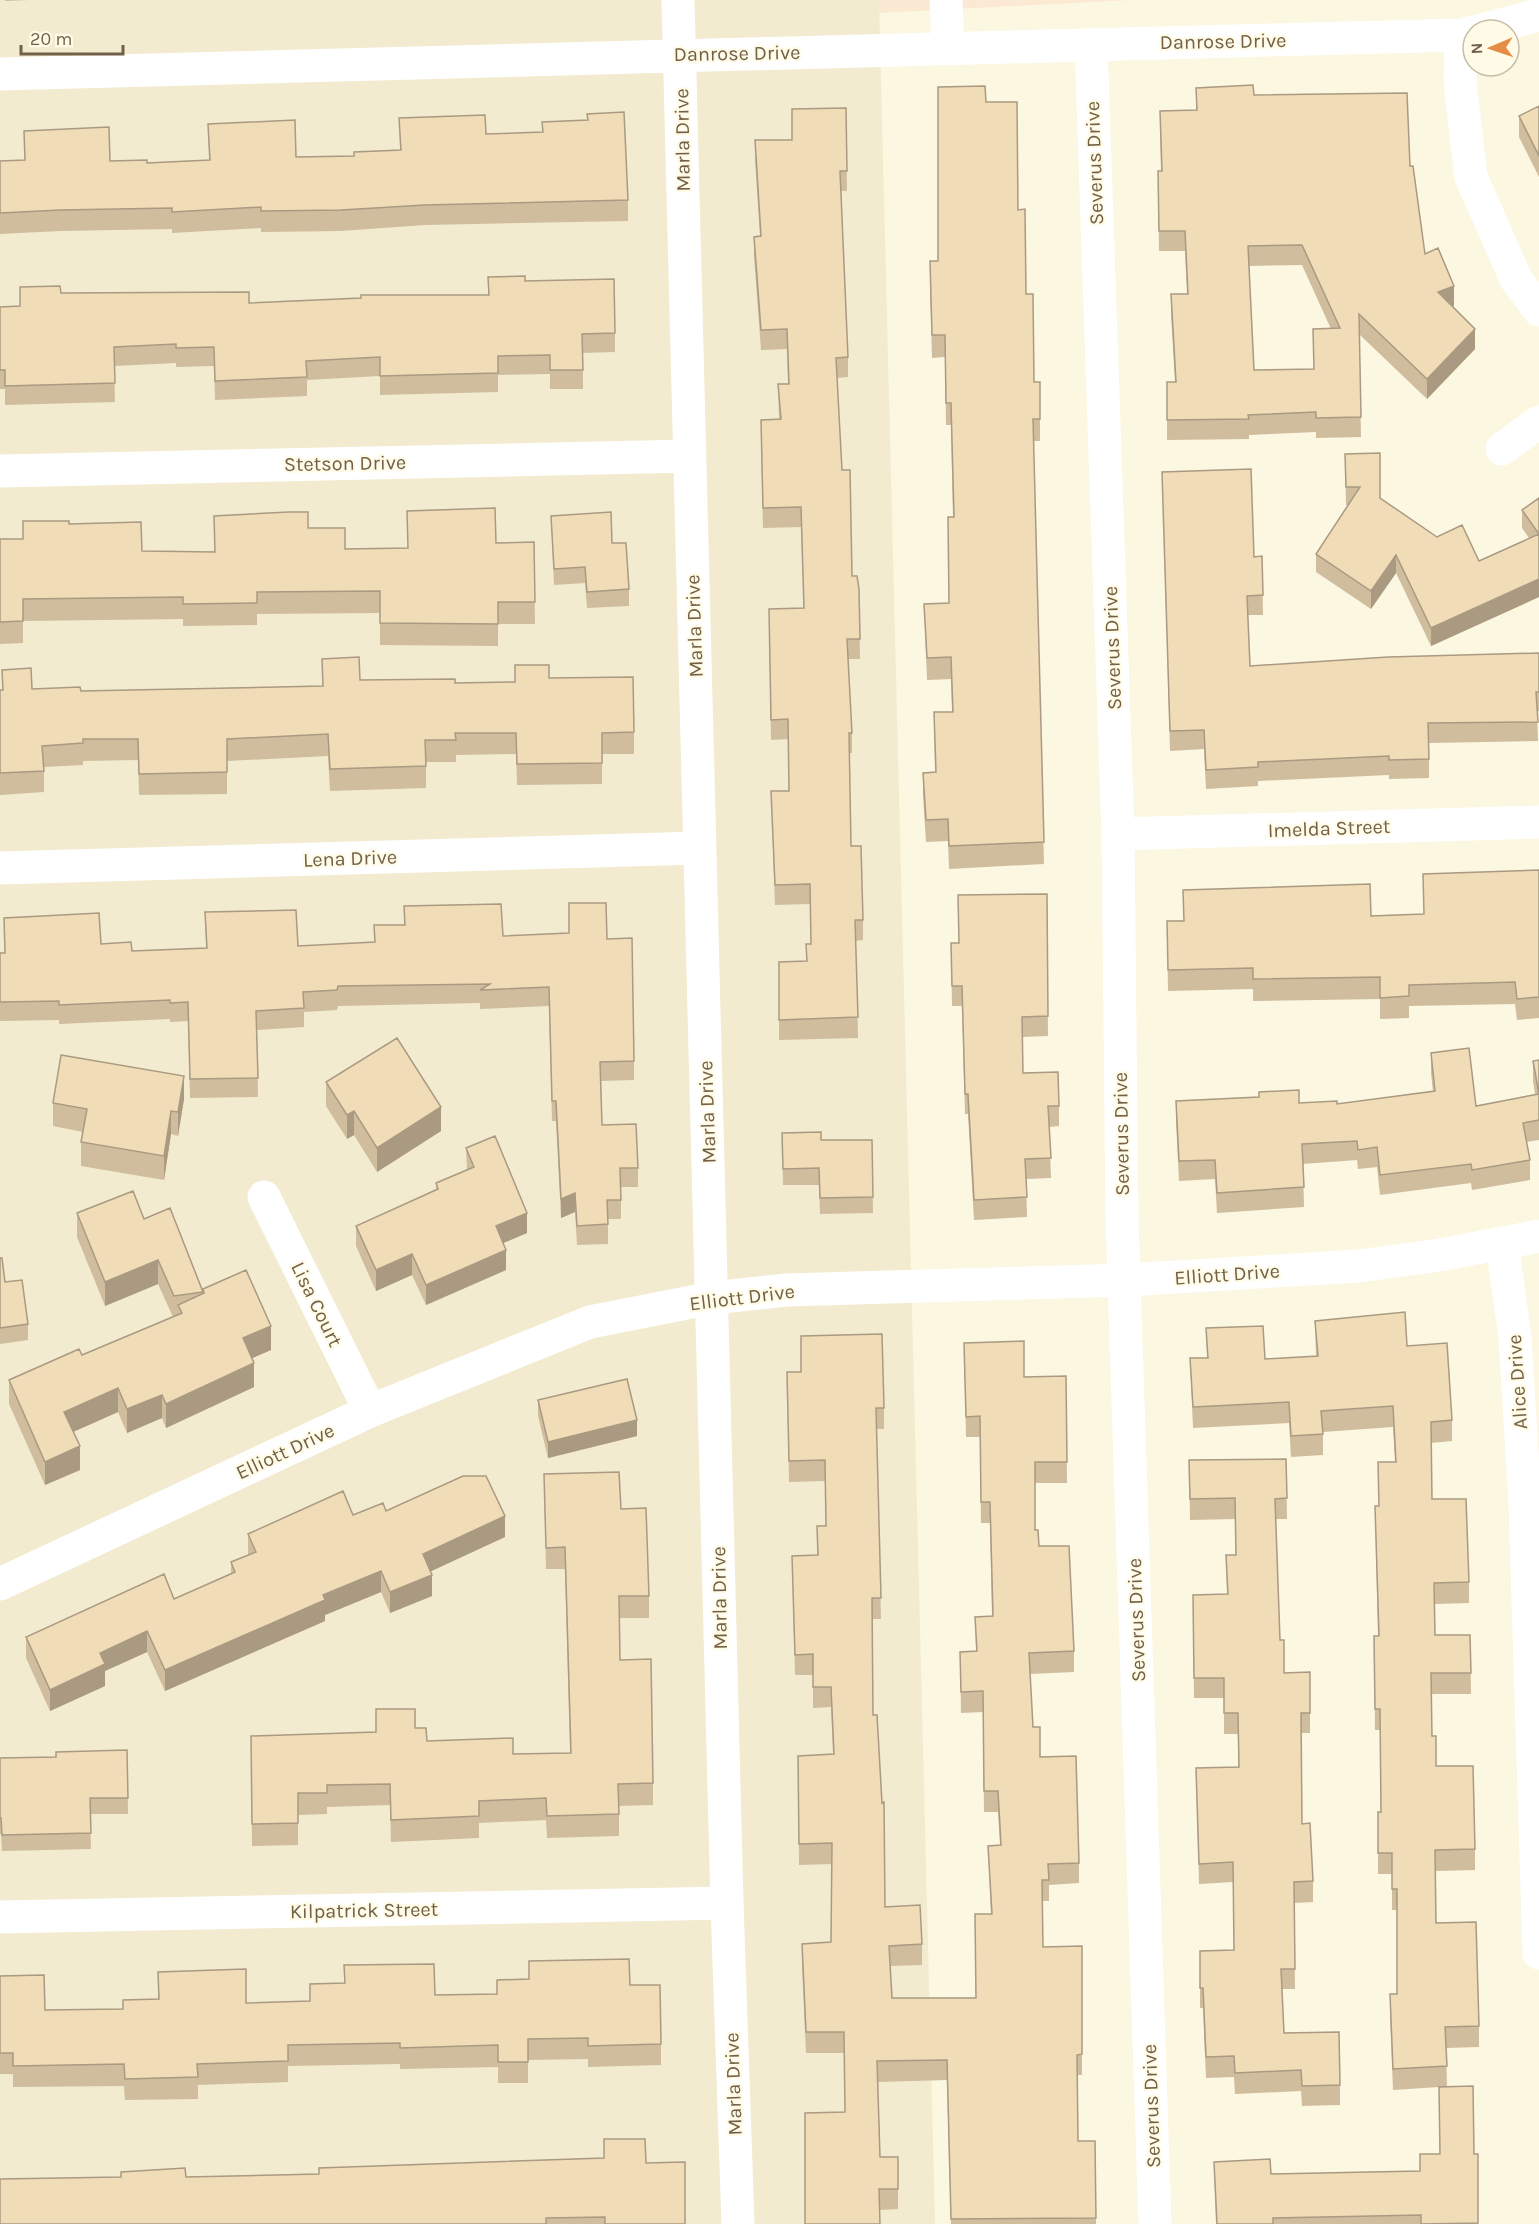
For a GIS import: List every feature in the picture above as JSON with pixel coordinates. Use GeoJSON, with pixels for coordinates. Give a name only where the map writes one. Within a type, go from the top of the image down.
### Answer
{"type":"FeatureCollection","features":[{"type":"Feature","properties":{"kind":"street","name":"Marla Drive"},"geometry":{"type":"LineString","coordinates":[[678,0],[727,1903],[738,2224]]}},
{"type":"Feature","properties":{"kind":"street"},"geometry":{"type":"LineString","coordinates":[[946,0],[948,49]]}},
{"type":"Feature","properties":{"kind":"street","name":"Danrose Drive"},"geometry":{"type":"LineString","coordinates":[[1521,20],[1539,15]]}},
{"type":"Feature","properties":{"kind":"street","name":"Danrose Drive"},"geometry":{"type":"LineString","coordinates":[[0,74],[1461,33]]}},
{"type":"Feature","properties":{"kind":"street","name":"Severus Drive"},"geometry":{"type":"LineString","coordinates":[[1091,44],[1118,834],[1122,1219],[1155,2224]]}},
{"type":"Feature","properties":{"kind":"street"},"geometry":{"type":"LineString","coordinates":[[1461,78],[1471,177],[1516,279],[1539,310]]}},
{"type":"Feature","properties":{"kind":"street"},"geometry":{"type":"LineString","coordinates":[[1502,449],[1539,422]]}},
{"type":"Feature","properties":{"kind":"street","name":"Stetson Drive"},"geometry":{"type":"LineString","coordinates":[[0,471],[689,456]]}},
{"type":"Feature","properties":{"kind":"street","name":"Imelda Street"},"geometry":{"type":"LineString","coordinates":[[1118,834],[1539,822]]}},
{"type":"Feature","properties":{"kind":"street","name":"Lena Drive"},"geometry":{"type":"LineString","coordinates":[[0,868],[699,848]]}},
{"type":"Feature","properties":{"kind":"street","name":"Lisa Court"},"geometry":{"type":"LineString","coordinates":[[264,1197],[370,1411]]}},
{"type":"Feature","properties":{"kind":"street","name":"Elliott Drive"},"geometry":{"type":"LineString","coordinates":[[0,1584],[370,1411],[590,1322],[712,1299],[786,1290],[1125,1280],[1359,1266],[1440,1255],[1539,1236]]}},
{"type":"Feature","properties":{"kind":"street","name":"Alice Drive"},"geometry":{"type":"LineString","coordinates":[[1502,1243],[1515,1337],[1526,1503],[1539,1953]]}},
{"type":"Feature","properties":{"kind":"street","name":"Kilpatrick Street"},"geometry":{"type":"LineString","coordinates":[[0,1917],[727,1903]]}},
{"type":"Feature","properties":{"kind":"shaded area"},"geometry":{"type":"Polygon","coordinates":[[[0,0],[879,0],[935,2224],[0,2224],[0,0]]]}},
{"type":"Feature","properties":{"kind":"shaded area"},"geometry":{"type":"Polygon","coordinates":[[[879,0],[1130,0],[879,13],[879,0]]]}},
{"type":"Feature","properties":{"kind":"building"},"geometry":{"type":"Polygon","coordinates":[[[1253,85],[1254,95],[1407,93],[1410,166],[1413,166],[1425,254],[1438,248],[1454,286],[1438,292],[1475,329],[1427,379],[1359,314],[1361,417],[1316,418],[1316,412],[1248,415],[1249,419],[1167,420],[1167,382],[1176,382],[1171,294],[1188,294],[1185,231],[1159,231],[1158,171],[1162,171],[1160,111],[1197,110],[1196,88],[1253,85]],[[1302,245],[1248,246],[1254,370],[1314,369],[1313,329],[1340,328],[1302,245]]]}},
{"type":"Feature","properties":{"kind":"building"},"geometry":{"type":"Polygon","coordinates":[[[985,86],[986,102],[1017,102],[1018,210],[1025,209],[1026,294],[1033,294],[1034,382],[1040,382],[1040,419],[1033,419],[1044,842],[949,846],[948,819],[926,820],[923,773],[936,772],[934,712],[953,712],[951,657],[927,658],[924,604],[949,603],[948,517],[954,517],[951,403],[946,403],[945,335],[932,335],[930,261],[938,261],[938,87],[985,86]]]}},
{"type":"Feature","properties":{"kind":"building"},"geometry":{"type":"Polygon","coordinates":[[[1539,106],[1539,156],[1519,116],[1539,106]]]}},
{"type":"Feature","properties":{"kind":"building"},"geometry":{"type":"Polygon","coordinates":[[[846,108],[847,171],[840,171],[848,357],[836,358],[842,470],[850,470],[852,576],[857,576],[859,589],[860,639],[847,639],[852,733],[849,733],[851,846],[861,846],[863,920],[855,920],[858,1017],[779,1020],[779,962],[807,961],[806,944],[811,944],[810,884],[775,885],[771,791],[789,791],[788,719],[771,720],[769,609],[804,608],[801,507],[763,508],[761,420],[781,419],[778,384],[789,384],[787,329],[761,330],[754,237],[761,236],[755,140],[792,140],[792,109],[846,108]]]}},
{"type":"Feature","properties":{"kind":"building"},"geometry":{"type":"Polygon","coordinates":[[[624,112],[628,200],[425,205],[341,210],[261,211],[261,207],[172,212],[172,208],[0,213],[0,161],[25,160],[24,131],[109,127],[110,161],[147,160],[147,163],[210,160],[208,124],[295,120],[296,157],[354,156],[354,152],[401,150],[399,118],[485,115],[486,134],[543,132],[542,122],[588,120],[587,114],[624,112]]]}},
{"type":"Feature","properties":{"kind":"building"},"geometry":{"type":"Polygon","coordinates":[[[525,276],[525,281],[614,279],[615,333],[582,334],[583,370],[550,370],[550,355],[498,356],[498,373],[380,376],[380,357],[306,361],[307,377],[215,381],[214,347],[176,348],[176,344],[114,347],[115,383],[5,386],[5,370],[0,370],[0,307],[20,306],[20,287],[60,286],[61,293],[249,292],[249,303],[361,298],[361,295],[489,295],[488,277],[525,276]]]}},
{"type":"Feature","properties":{"kind":"building"},"geometry":{"type":"Polygon","coordinates":[[[1380,453],[1380,498],[1437,537],[1462,525],[1479,561],[1539,534],[1539,579],[1431,628],[1396,555],[1371,591],[1316,554],[1360,487],[1346,487],[1345,454],[1380,453]]]}},
{"type":"Feature","properties":{"kind":"building"},"geometry":{"type":"Polygon","coordinates":[[[1251,469],[1254,557],[1262,556],[1263,595],[1247,596],[1250,666],[1388,657],[1539,653],[1539,692],[1536,692],[1538,722],[1428,723],[1429,759],[1389,760],[1389,756],[1258,762],[1258,767],[1206,770],[1204,730],[1170,731],[1162,472],[1251,469]]]}},
{"type":"Feature","properties":{"kind":"building"},"geometry":{"type":"Polygon","coordinates":[[[1539,498],[1539,534],[1522,510],[1539,498]]]}},
{"type":"Feature","properties":{"kind":"building"},"geometry":{"type":"Polygon","coordinates":[[[495,508],[496,543],[534,542],[535,602],[498,602],[498,624],[380,623],[380,591],[257,592],[257,603],[183,604],[183,597],[23,599],[23,621],[0,622],[0,539],[23,539],[23,521],[69,521],[69,524],[141,522],[142,551],[215,552],[214,516],[308,512],[308,528],[345,528],[345,549],[408,548],[407,511],[495,508]]]}},
{"type":"Feature","properties":{"kind":"building"},"geometry":{"type":"Polygon","coordinates":[[[611,512],[612,543],[626,543],[629,589],[587,592],[585,567],[554,569],[551,516],[611,512]]]}},
{"type":"Feature","properties":{"kind":"building"},"geometry":{"type":"Polygon","coordinates":[[[359,657],[360,680],[455,679],[455,683],[515,682],[515,665],[549,665],[549,678],[633,677],[634,732],[602,733],[602,763],[517,764],[516,733],[455,733],[456,740],[425,740],[426,766],[330,769],[328,734],[227,739],[227,772],[139,774],[138,739],[83,739],[83,743],[42,746],[44,771],[0,773],[2,670],[31,668],[32,689],[80,687],[81,691],[323,686],[322,659],[359,657]]]}},
{"type":"Feature","properties":{"kind":"building"},"geometry":{"type":"Polygon","coordinates":[[[1539,870],[1539,997],[1517,999],[1515,982],[1409,985],[1409,996],[1380,998],[1380,977],[1253,979],[1253,968],[1168,970],[1167,921],[1184,921],[1183,890],[1370,884],[1371,916],[1424,914],[1423,874],[1539,870]]]}},
{"type":"Feature","properties":{"kind":"building"},"geometry":{"type":"Polygon","coordinates":[[[1047,894],[1048,1016],[1022,1017],[1023,1073],[1058,1072],[1059,1106],[1048,1106],[1051,1158],[1025,1159],[1027,1197],[974,1200],[968,1094],[965,1094],[962,986],[952,986],[951,943],[959,943],[958,895],[1047,894]]]}},
{"type":"Feature","properties":{"kind":"building"},"geometry":{"type":"Polygon","coordinates":[[[569,903],[606,903],[607,939],[632,938],[634,1061],[600,1062],[602,1125],[636,1124],[638,1168],[620,1168],[621,1200],[607,1200],[608,1224],[577,1226],[575,1193],[561,1199],[556,1101],[552,1101],[549,987],[480,990],[490,984],[338,986],[337,990],[303,992],[304,1008],[256,1011],[258,1078],[190,1079],[188,1002],[170,1003],[170,1000],[59,1005],[59,1001],[0,1002],[0,953],[5,953],[4,918],[99,913],[101,944],[131,942],[132,951],[207,948],[205,912],[296,910],[298,946],[375,942],[374,925],[405,925],[404,906],[501,904],[503,936],[569,933],[569,903]]]}},
{"type":"Feature","properties":{"kind":"building"},"geometry":{"type":"Polygon","coordinates":[[[397,1038],[441,1107],[377,1148],[354,1111],[347,1115],[326,1082],[397,1038]]]}},
{"type":"Feature","properties":{"kind":"building"},"geometry":{"type":"Polygon","coordinates":[[[1469,1048],[1476,1106],[1539,1094],[1539,1120],[1523,1123],[1530,1160],[1472,1170],[1471,1164],[1380,1175],[1377,1147],[1358,1150],[1357,1141],[1302,1144],[1304,1187],[1217,1193],[1215,1160],[1179,1161],[1176,1101],[1259,1097],[1259,1092],[1299,1090],[1299,1103],[1337,1101],[1337,1104],[1435,1091],[1431,1053],[1469,1048]]]}},
{"type":"Feature","properties":{"kind":"building"},"geometry":{"type":"Polygon","coordinates":[[[61,1055],[184,1076],[178,1112],[171,1111],[164,1156],[81,1142],[87,1109],[53,1103],[61,1055]]]}},
{"type":"Feature","properties":{"kind":"building"},"geometry":{"type":"Polygon","coordinates":[[[1539,1060],[1539,1094],[1533,1061],[1539,1060]]]}},
{"type":"Feature","properties":{"kind":"building"},"geometry":{"type":"Polygon","coordinates":[[[821,1132],[821,1140],[872,1140],[873,1197],[820,1198],[819,1168],[783,1169],[782,1133],[821,1132]]]}},
{"type":"Feature","properties":{"kind":"building"},"geometry":{"type":"Polygon","coordinates":[[[495,1136],[527,1213],[496,1226],[506,1250],[426,1285],[412,1254],[376,1270],[356,1226],[438,1189],[436,1183],[474,1167],[466,1148],[495,1136]]]}},
{"type":"Feature","properties":{"kind":"building"},"geometry":{"type":"Polygon","coordinates":[[[133,1191],[144,1219],[170,1208],[203,1292],[174,1296],[158,1260],[105,1282],[77,1213],[133,1191]]]}},
{"type":"Feature","properties":{"kind":"building"},"geometry":{"type":"Polygon","coordinates":[[[0,1258],[2,1258],[5,1282],[22,1280],[28,1324],[0,1328],[0,1258]]]}},
{"type":"Feature","properties":{"kind":"building"},"geometry":{"type":"Polygon","coordinates":[[[246,1270],[271,1326],[243,1338],[254,1363],[166,1404],[162,1395],[127,1409],[118,1388],[64,1412],[80,1446],[45,1462],[9,1380],[79,1349],[82,1355],[182,1313],[178,1305],[204,1293],[203,1289],[246,1270]]]}},
{"type":"Feature","properties":{"kind":"building"},"geometry":{"type":"Polygon","coordinates":[[[1405,1312],[1407,1346],[1447,1343],[1452,1420],[1431,1422],[1432,1499],[1466,1499],[1469,1582],[1434,1583],[1435,1635],[1470,1635],[1471,1673],[1431,1673],[1432,1736],[1436,1736],[1436,1766],[1473,1766],[1475,1849],[1435,1850],[1436,1923],[1476,1922],[1479,2026],[1445,2027],[1447,2066],[1393,2069],[1390,1994],[1397,1994],[1397,1889],[1392,1889],[1392,1853],[1378,1853],[1378,1812],[1381,1812],[1380,1709],[1375,1709],[1374,1636],[1379,1636],[1375,1506],[1379,1506],[1378,1462],[1396,1462],[1393,1406],[1321,1411],[1323,1434],[1291,1436],[1289,1402],[1193,1407],[1190,1358],[1208,1358],[1206,1328],[1263,1326],[1265,1359],[1318,1356],[1315,1321],[1405,1312]]]}},
{"type":"Feature","properties":{"kind":"building"},"geometry":{"type":"Polygon","coordinates":[[[882,1334],[884,1408],[876,1408],[881,1598],[872,1598],[873,1715],[877,1715],[882,1803],[884,1802],[885,1907],[920,1905],[922,1944],[889,1946],[892,1998],[976,1998],[975,1914],[992,1914],[988,1846],[1001,1845],[998,1791],[984,1791],[983,1691],[961,1692],[960,1652],[977,1651],[975,1617],[993,1616],[990,1502],[981,1502],[980,1416],[966,1417],[964,1343],[1024,1341],[1024,1377],[1066,1376],[1067,1462],[1035,1462],[1035,1530],[1038,1530],[1039,1546],[1069,1546],[1074,1651],[1029,1653],[1033,1727],[1040,1727],[1040,1757],[1076,1756],[1079,1863],[1048,1864],[1049,1880],[1042,1880],[1043,1947],[1082,1946],[1082,2054],[1077,2055],[1078,2141],[1095,2141],[1096,2218],[951,2219],[947,2060],[877,2061],[880,2157],[898,2157],[898,2189],[879,2189],[880,2224],[805,2224],[805,2113],[845,2112],[844,2032],[806,2032],[802,1944],[831,1942],[832,1843],[799,1844],[798,1756],[834,1754],[831,1687],[813,1687],[813,1654],[795,1655],[792,1556],[818,1555],[817,1526],[826,1526],[825,1460],[789,1461],[787,1372],[801,1372],[801,1336],[882,1334]]]}},
{"type":"Feature","properties":{"kind":"building"},"geometry":{"type":"Polygon","coordinates":[[[627,1379],[637,1420],[548,1442],[538,1400],[627,1379]]]}},
{"type":"Feature","properties":{"kind":"building"},"geometry":{"type":"Polygon","coordinates":[[[1286,1459],[1287,1498],[1275,1499],[1280,1640],[1284,1640],[1284,1673],[1310,1672],[1310,1713],[1301,1713],[1302,1824],[1310,1823],[1313,1881],[1294,1882],[1295,1969],[1281,1969],[1284,2033],[1339,2032],[1340,2085],[1302,2086],[1301,2070],[1235,2073],[1234,2056],[1206,2057],[1203,1988],[1200,1988],[1200,1951],[1234,1950],[1233,1862],[1199,1864],[1196,1768],[1239,1767],[1238,1713],[1224,1713],[1224,1678],[1194,1678],[1193,1595],[1228,1594],[1226,1555],[1236,1555],[1235,1498],[1190,1499],[1189,1460],[1286,1459]]]}},
{"type":"Feature","properties":{"kind":"building"},"geometry":{"type":"Polygon","coordinates":[[[619,1472],[621,1509],[646,1508],[649,1596],[619,1596],[620,1660],[651,1659],[653,1783],[618,1784],[619,1814],[547,1816],[546,1798],[479,1801],[479,1816],[391,1820],[390,1784],[327,1785],[327,1793],[298,1793],[298,1823],[252,1824],[251,1736],[376,1732],[376,1709],[415,1709],[415,1728],[426,1728],[427,1741],[513,1738],[513,1754],[571,1753],[565,1547],[546,1548],[544,1474],[619,1472]]]}},
{"type":"Feature","properties":{"kind":"building"},"geometry":{"type":"Polygon","coordinates":[[[463,1476],[486,1476],[505,1516],[423,1554],[432,1575],[390,1592],[381,1571],[323,1595],[325,1600],[165,1670],[147,1631],[100,1653],[105,1664],[50,1690],[26,1637],[164,1574],[174,1599],[235,1572],[231,1562],[256,1552],[248,1534],[343,1491],[353,1515],[383,1503],[386,1511],[463,1476]]]}},
{"type":"Feature","properties":{"kind":"building"},"geometry":{"type":"Polygon","coordinates":[[[127,1750],[128,1798],[90,1798],[91,1833],[2,1835],[0,1758],[56,1757],[56,1752],[127,1750]]]}},
{"type":"Feature","properties":{"kind":"building"},"geometry":{"type":"Polygon","coordinates":[[[629,1959],[630,1985],[660,1985],[661,2044],[588,2046],[588,2038],[528,2039],[528,2062],[498,2062],[498,2045],[400,2048],[400,2043],[288,2045],[288,2061],[197,2064],[198,2077],[125,2079],[124,2064],[13,2066],[13,2053],[0,2053],[0,1976],[44,1975],[45,2010],[123,2009],[123,2000],[159,1999],[158,1972],[246,1969],[246,2003],[310,2001],[310,1984],[345,1983],[344,1965],[434,1964],[435,1995],[497,1994],[497,1980],[529,1979],[529,1961],[629,1959]]]}},
{"type":"Feature","properties":{"kind":"building"},"geometry":{"type":"Polygon","coordinates":[[[1473,2086],[1474,2154],[1478,2154],[1478,2223],[1421,2224],[1421,2215],[1273,2218],[1273,2224],[1217,2224],[1214,2162],[1270,2159],[1271,2174],[1420,2171],[1420,2154],[1440,2154],[1439,2087],[1473,2086]]]}},
{"type":"Feature","properties":{"kind":"building"},"geometry":{"type":"Polygon","coordinates":[[[604,2139],[645,2139],[646,2163],[685,2162],[685,2224],[605,2224],[605,2217],[546,2218],[546,2224],[0,2224],[0,2179],[121,2177],[121,2172],[185,2168],[186,2177],[319,2174],[319,2168],[604,2158],[604,2139]]]}}]}
